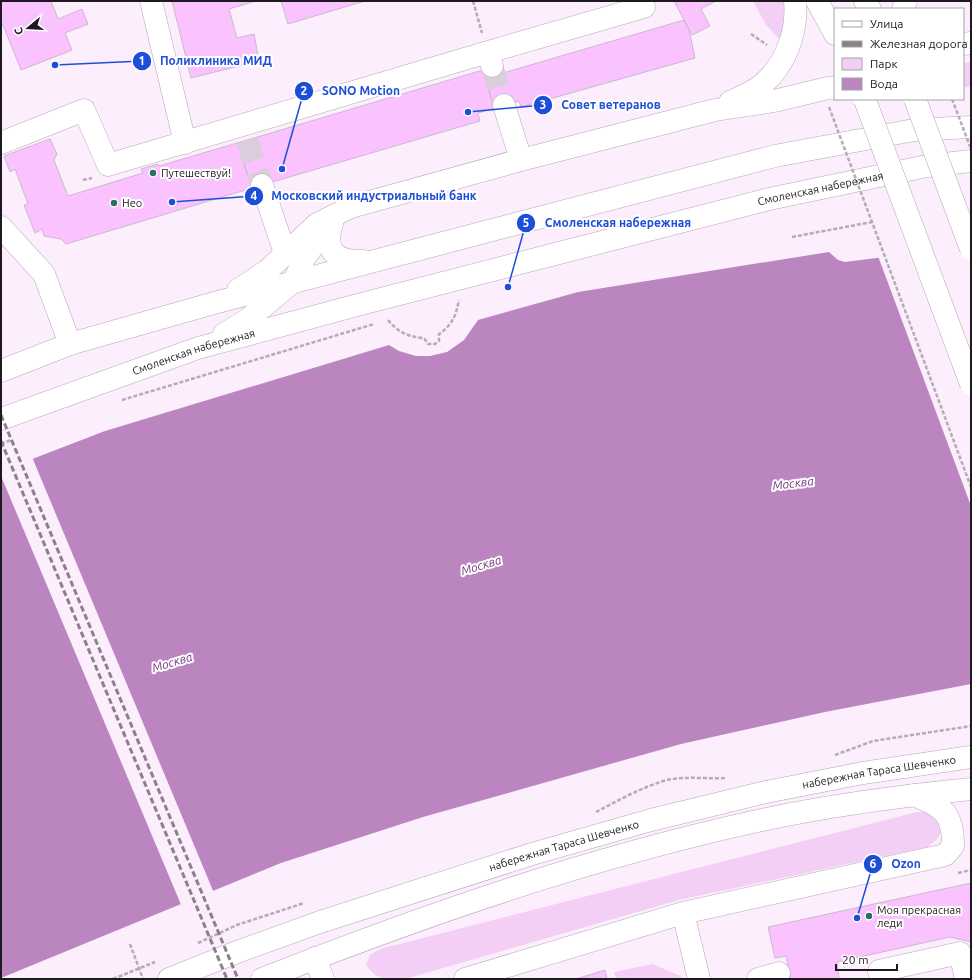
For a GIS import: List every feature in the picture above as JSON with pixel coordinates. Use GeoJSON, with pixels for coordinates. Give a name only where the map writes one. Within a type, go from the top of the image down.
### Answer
{"type":"FeatureCollection","features":[{"type":"Feature","properties":{"kind":"main road"},"geometry":{"type":"LineString","coordinates":[[151,1],[185,142]]}},
{"type":"Feature","properties":{"kind":"main road"},"geometry":{"type":"LineString","coordinates":[[1,143],[84,110],[108,165],[185,142],[245,133],[490,59],[644,7],[641,1]]}},
{"type":"Feature","properties":{"kind":"main road"},"geometry":{"type":"LineString","coordinates":[[715,110],[762,85],[774,73],[785,58],[793,34],[796,11],[795,1]]}},
{"type":"Feature","properties":{"kind":"main road"},"geometry":{"type":"LineString","coordinates":[[818,1],[834,32]]}},
{"type":"Feature","properties":{"kind":"main road"},"geometry":{"type":"LineString","coordinates":[[214,303],[242,288],[268,270],[317,224],[351,207],[521,160],[715,110],[774,102],[828,88],[832,98]]}},
{"type":"Feature","properties":{"kind":"main road"},"geometry":{"type":"LineString","coordinates":[[865,100],[971,384]]}},
{"type":"Feature","properties":{"kind":"main road"},"geometry":{"type":"LineString","coordinates":[[915,100],[971,249]]}},
{"type":"Feature","properties":{"kind":"main road"},"geometry":{"type":"LineString","coordinates":[[504,105],[521,160]]}},
{"type":"Feature","properties":{"kind":"main road"},"geometry":{"type":"LineString","coordinates":[[1,371],[70,344],[214,303],[373,260],[775,156],[914,130],[971,127]]}},
{"type":"Feature","properties":{"kind":"main road","name":"Смоленская набережная"},"geometry":{"type":"LineString","coordinates":[[1,419],[198,348],[503,266],[746,204],[927,166],[971,161]]}},
{"type":"Feature","properties":{"kind":"main road"},"geometry":{"type":"LineString","coordinates":[[262,185],[285,253]]}},
{"type":"Feature","properties":{"kind":"main road"},"geometry":{"type":"LineString","coordinates":[[198,348],[247,320],[294,281],[305,257],[318,239],[351,207]]}},
{"type":"Feature","properties":{"kind":"main road"},"geometry":{"type":"LineString","coordinates":[[332,224],[328,235],[329,245],[334,253],[340,258],[354,261],[373,260]]}},
{"type":"Feature","properties":{"kind":"main road"},"geometry":{"type":"LineString","coordinates":[[1,227],[44,274],[70,344]]}},
{"type":"Feature","properties":{"kind":"main road","name":"набережная Тараса Шевченко"},"geometry":{"type":"LineString","coordinates":[[169,979],[237,952],[320,922],[532,854],[651,820],[766,792],[863,773],[971,757]]}},
{"type":"Feature","properties":{"kind":"main road"},"geometry":{"type":"LineString","coordinates":[[262,979],[315,958],[493,894],[668,842],[764,819],[914,795],[971,789]]}},
{"type":"Feature","properties":{"kind":"main road"},"geometry":{"type":"LineString","coordinates":[[465,979],[683,913],[945,855],[953,846],[953,832],[947,814],[937,804],[914,795]]}},
{"type":"Feature","properties":{"kind":"main road"},"geometry":{"type":"LineString","coordinates":[[683,913],[699,979]]}},
{"type":"Feature","properties":{"kind":"main road"},"geometry":{"type":"LineString","coordinates":[[881,979],[879,971],[960,953],[966,979]]}},
{"type":"Feature","properties":{"kind":"main road"},"geometry":{"type":"LineString","coordinates":[[315,958],[323,979]]}},
{"type":"Feature","properties":{"kind":"path"},"geometry":{"type":"LineString","coordinates":[[473,1],[490,59]]}},
{"type":"Feature","properties":{"kind":"path"},"geometry":{"type":"LineString","coordinates":[[832,98],[872,222],[971,487]]}},
{"type":"Feature","properties":{"kind":"path"},"geometry":{"type":"LineString","coordinates":[[952,100],[971,149]]}},
{"type":"Feature","properties":{"kind":"path"},"geometry":{"type":"LineString","coordinates":[[792,236],[872,222]]}},
{"type":"Feature","properties":{"kind":"path"},"geometry":{"type":"LineString","coordinates":[[452,302],[466,298]]}},
{"type":"Feature","properties":{"kind":"path"},"geometry":{"type":"LineString","coordinates":[[388,320],[401,333],[424,338],[428,344],[436,344],[439,341],[439,334],[448,328],[454,320],[459,300]]}},
{"type":"Feature","properties":{"kind":"path"},"geometry":{"type":"LineString","coordinates":[[382,322],[395,318]]}},
{"type":"Feature","properties":{"kind":"path"},"geometry":{"type":"LineString","coordinates":[[115,402],[377,324]]}},
{"type":"Feature","properties":{"kind":"path"},"geometry":{"type":"LineString","coordinates":[[1,444],[15,438]]}},
{"type":"Feature","properties":{"kind":"path"},"geometry":{"type":"LineString","coordinates":[[130,944],[143,979]]}},
{"type":"Feature","properties":{"kind":"green space"},"geometry":{"type":"Polygon","coordinates":[[[753,1],[788,1],[783,43],[766,25],[753,1]]]}},
{"type":"Feature","properties":{"kind":"green space"},"geometry":{"type":"Polygon","coordinates":[[[971,62],[971,86],[964,88],[964,63],[971,62]]]}},
{"type":"Feature","properties":{"kind":"green space"},"geometry":{"type":"Polygon","coordinates":[[[917,812],[926,812],[932,816],[941,829],[938,838],[927,847],[679,900],[405,979],[381,978],[373,973],[366,964],[370,955],[380,949],[917,812]]]}},
{"type":"Feature","properties":{"kind":"green space"},"geometry":{"type":"Polygon","coordinates":[[[652,964],[681,976],[680,979],[616,979],[614,972],[652,964]]]}},
{"type":"Feature","properties":{"kind":"water","name":"Москва"},"geometry":{"type":"Polygon","coordinates":[[[971,246],[971,684],[825,712],[681,744],[423,817],[281,863],[1,978],[1,471],[105,431],[389,345],[399,351],[416,356],[430,356],[447,352],[464,340],[478,320],[578,292],[829,252],[838,260],[845,262],[971,246]]]}},
{"type":"Feature","properties":{"kind":"pier"},"geometry":{"type":"Polygon","coordinates":[[[971,244],[971,506],[878,256],[971,244]]]}},
{"type":"Feature","properties":{"kind":"pier"},"geometry":{"type":"Polygon","coordinates":[[[32,457],[214,893],[182,907],[1,476],[1,469],[32,457]]]}},
{"type":"Feature","properties":{"kind":"building"},"geometry":{"type":"Polygon","coordinates":[[[1,1],[51,1],[58,19],[82,9],[88,24],[65,33],[72,50],[21,70],[3,25],[1,25],[1,1]]]}},
{"type":"Feature","properties":{"kind":"building"},"geometry":{"type":"Polygon","coordinates":[[[172,1],[256,1],[229,9],[237,38],[254,34],[259,61],[191,78],[172,1]]]}},
{"type":"Feature","properties":{"kind":"building"},"geometry":{"type":"Polygon","coordinates":[[[281,1],[365,1],[288,24],[281,1]]]}},
{"type":"Feature","properties":{"kind":"building"},"geometry":{"type":"Polygon","coordinates":[[[674,1],[716,1],[701,9],[710,26],[692,35],[674,1]]]}},
{"type":"Feature","properties":{"kind":"building"},"geometry":{"type":"Polygon","coordinates":[[[684,20],[689,30],[695,58],[521,107],[519,101],[494,108],[483,70],[500,64],[503,73],[684,20]]]}},
{"type":"Feature","properties":{"kind":"building"},"geometry":{"type":"Polygon","coordinates":[[[483,70],[494,108],[478,113],[480,121],[252,188],[237,143],[483,70]]]}},
{"type":"Feature","properties":{"kind":"building"},"geometry":{"type":"Polygon","coordinates":[[[50,139],[57,154],[54,160],[68,196],[143,173],[141,169],[158,164],[159,166],[237,143],[252,188],[66,244],[61,239],[44,236],[42,229],[35,233],[24,205],[28,204],[15,169],[10,172],[4,156],[50,139]]]}},
{"type":"Feature","properties":{"kind":"building"},"geometry":{"type":"Polygon","coordinates":[[[971,883],[971,942],[950,937],[837,962],[839,979],[791,979],[786,956],[775,958],[768,927],[971,883]]]}},
{"type":"Feature","properties":{"kind":"building"},"geometry":{"type":"Polygon","coordinates":[[[605,970],[607,979],[576,979],[605,970]]]}},
{"type":"Feature","properties":{"kind":"tunnel"},"geometry":{"type":"LineString","coordinates":[[492,66],[504,105]]}},
{"type":"Feature","properties":{"kind":"tunnel"},"geometry":{"type":"LineString","coordinates":[[247,140],[262,185]]}},
{"type":"Feature","properties":{"kind":"railway"},"geometry":{"type":"LineString","coordinates":[[1,415],[238,979]]}},
{"type":"Feature","properties":{"kind":"railway"},"geometry":{"type":"LineString","coordinates":[[1,441],[227,979]]}},
{"type":"Feature","properties":{"kind":"place","name":"Поликлиника МИД"},"geometry":{"type":"Point","coordinates":[55,65]}},
{"type":"Feature","properties":{"kind":"place","name":"Совет ветеранов"},"geometry":{"type":"Point","coordinates":[468,112]}},
{"type":"Feature","properties":{"kind":"place","name":"SONO Motion"},"geometry":{"type":"Point","coordinates":[282,169]}},
{"type":"Feature","properties":{"kind":"place","name":"Путешествуй!"},"geometry":{"type":"Point","coordinates":[153,173]}},
{"type":"Feature","properties":{"kind":"place","name":"Московский индустриальный банк"},"geometry":{"type":"Point","coordinates":[172,202]}},
{"type":"Feature","properties":{"kind":"place","name":"Нео"},"geometry":{"type":"Point","coordinates":[114,203]}},
{"type":"Feature","properties":{"kind":"place","name":"Смоленская набережная"},"geometry":{"type":"Point","coordinates":[508,287]}},
{"type":"Feature","properties":{"kind":"place","name":"Моя прекрасная леди"},"geometry":{"type":"Point","coordinates":[869,916]}},
{"type":"Feature","properties":{"kind":"place","name":"Ozon"},"geometry":{"type":"Point","coordinates":[857,918]}}]}
